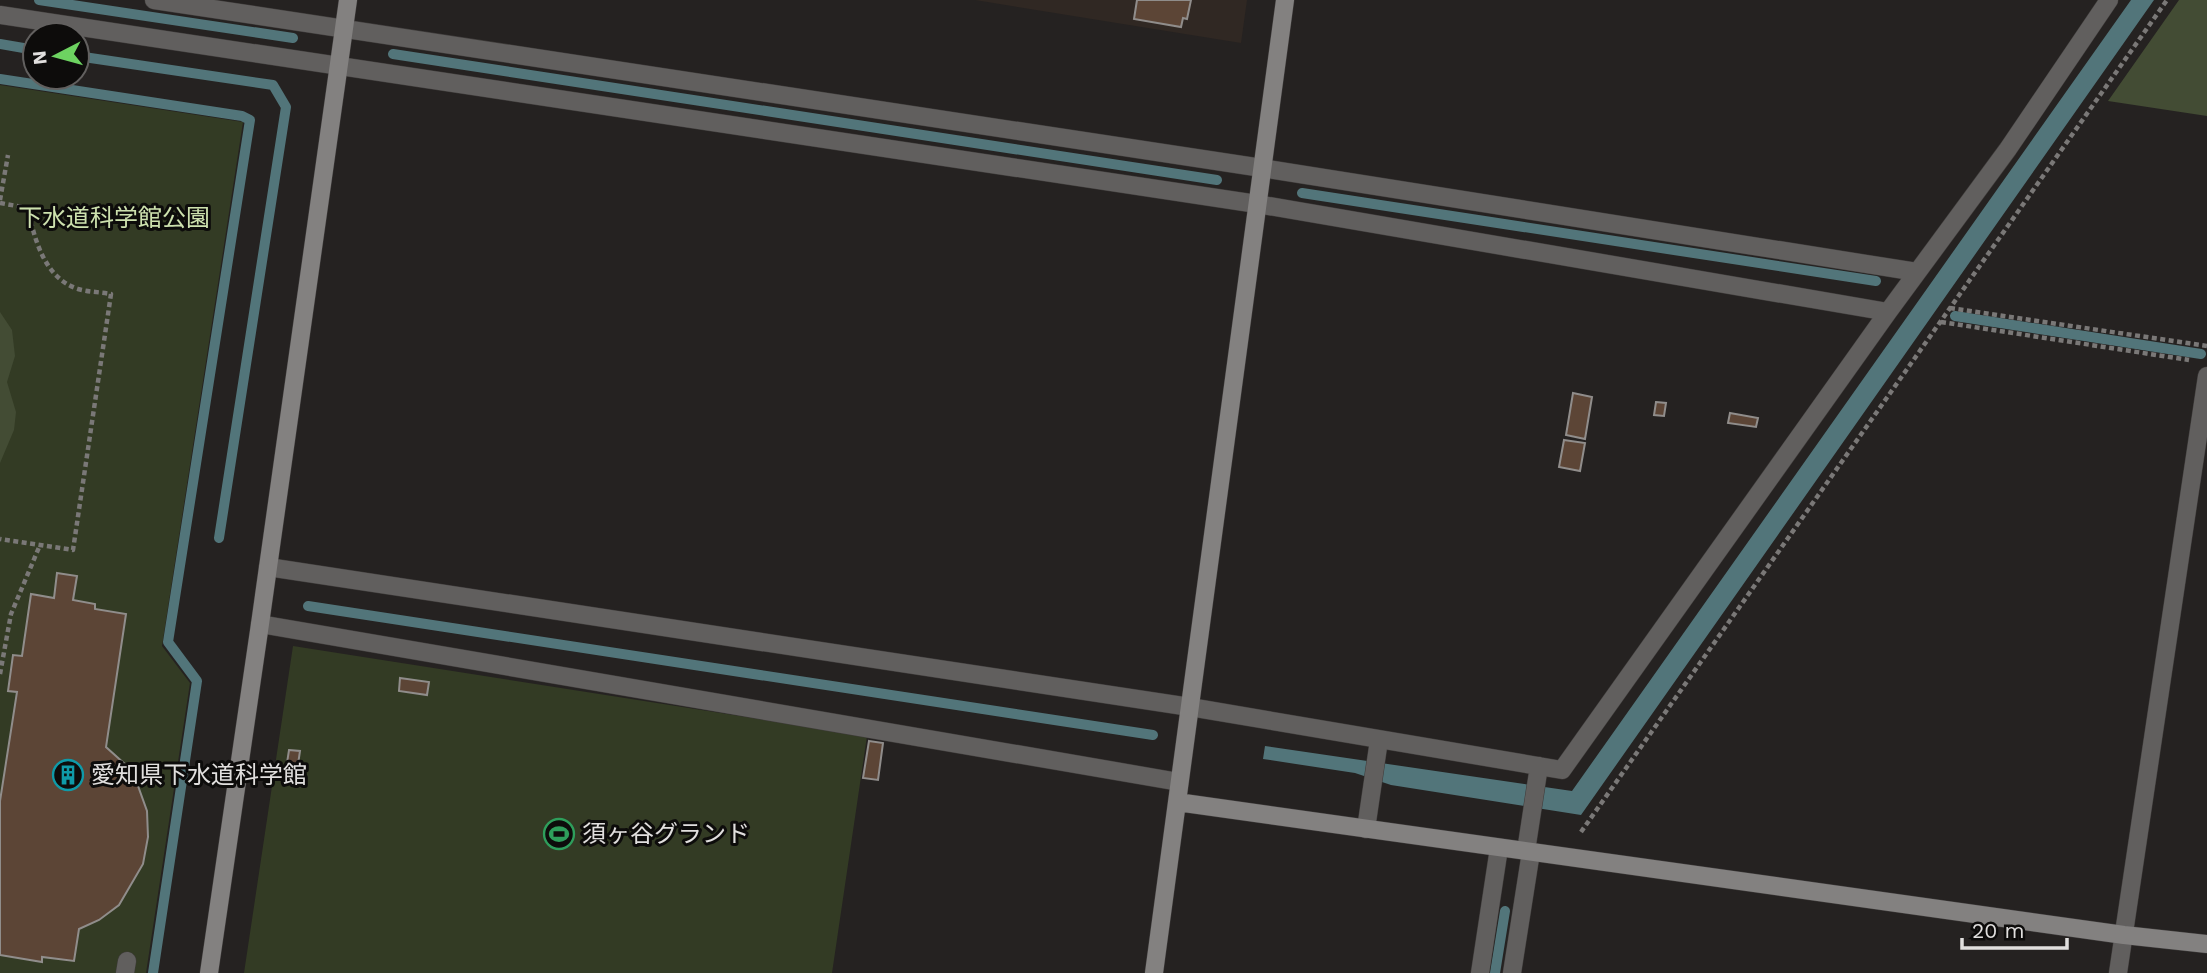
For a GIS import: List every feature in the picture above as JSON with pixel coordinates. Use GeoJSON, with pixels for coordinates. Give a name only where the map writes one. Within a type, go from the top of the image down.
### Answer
{"type":"FeatureCollection","features":[{"type":"Feature","properties":{"kind":"street"},"geometry":{"type":"LineString","coordinates":[[153,0],[1262,168],[1917,272]]}},
{"type":"Feature","properties":{"kind":"street"},"geometry":{"type":"LineString","coordinates":[[209,973],[348,0]]}},
{"type":"Feature","properties":{"kind":"street"},"geometry":{"type":"LineString","coordinates":[[1154,973],[1285,0]]}},
{"type":"Feature","properties":{"kind":"street"},"geometry":{"type":"LineString","coordinates":[[268,567],[1190,707],[1562,770],[1888,312],[2008,149],[2109,0]]}},
{"type":"Feature","properties":{"kind":"street"},"geometry":{"type":"LineString","coordinates":[[0,15],[1257,204],[1888,312]]}},
{"type":"Feature","properties":{"kind":"street"},"geometry":{"type":"LineString","coordinates":[[2118,973],[2207,376]]}},
{"type":"Feature","properties":{"kind":"street"},"geometry":{"type":"LineString","coordinates":[[260,624],[1179,782]]}},
{"type":"Feature","properties":{"kind":"street"},"geometry":{"type":"LineString","coordinates":[[1366,829],[1379,740]]}},
{"type":"Feature","properties":{"kind":"street"},"geometry":{"type":"LineString","coordinates":[[1512,973],[1539,766]]}},
{"type":"Feature","properties":{"kind":"street"},"geometry":{"type":"LineString","coordinates":[[1177,802],[2124,935],[2207,944]]}},
{"type":"Feature","properties":{"kind":"street"},"geometry":{"type":"LineString","coordinates":[[1480,973],[1499,848]]}},
{"type":"Feature","properties":{"kind":"path"},"geometry":{"type":"LineString","coordinates":[[1564,857],[2167,0]]}},
{"type":"Feature","properties":{"kind":"path"},"geometry":{"type":"LineString","coordinates":[[0,539],[73,550],[111,294],[76,289],[60,278],[44,260],[33,236],[28,208],[0,201],[8,155]]}},
{"type":"Feature","properties":{"kind":"path"},"geometry":{"type":"LineString","coordinates":[[1950,308],[2207,346]]}},
{"type":"Feature","properties":{"kind":"path"},"geometry":{"type":"LineString","coordinates":[[1941,322],[2194,361]]}},
{"type":"Feature","properties":{"kind":"path"},"geometry":{"type":"LineString","coordinates":[[0,674],[11,614],[40,545]]}},
{"type":"Feature","properties":{"kind":"shaded area"},"geometry":{"type":"Polygon","coordinates":[[[975,0],[1247,0],[1241,43],[975,0]]]}},
{"type":"Feature","properties":{"kind":"green space"},"geometry":{"type":"Polygon","coordinates":[[[2179,0],[2207,0],[2207,116],[2108,101],[2179,0]]]}},
{"type":"Feature","properties":{"kind":"green space","name":"下水道科学館公園"},"geometry":{"type":"Polygon","coordinates":[[[0,85],[21,88],[21,91],[39,91],[243,122],[162,646],[190,683],[146,973],[0,973],[0,85]]]}},
{"type":"Feature","properties":{"kind":"green space"},"geometry":{"type":"Polygon","coordinates":[[[0,312],[12,330],[15,356],[7,382],[16,412],[14,430],[0,463],[0,312]]]}},
{"type":"Feature","properties":{"kind":"green space","name":"須ヶ谷グランド"},"geometry":{"type":"Polygon","coordinates":[[[293,646],[867,736],[832,973],[244,973],[293,646]]]}},
{"type":"Feature","properties":{"kind":"water"},"geometry":{"type":"Polygon","coordinates":[[[2131,0],[2154,0],[1581,815],[1391,785],[1355,773],[1263,759],[1265,746],[1572,791],[2131,0]]]}},
{"type":"Feature","properties":{"kind":"building"},"geometry":{"type":"Polygon","coordinates":[[[1137,0],[1191,0],[1187,19],[1183,18],[1181,27],[1134,19],[1137,0]]]}},
{"type":"Feature","properties":{"kind":"building"},"geometry":{"type":"Polygon","coordinates":[[[1573,393],[1592,397],[1585,439],[1566,435],[1573,393]]]}},
{"type":"Feature","properties":{"kind":"building"},"geometry":{"type":"Polygon","coordinates":[[[1656,402],[1666,403],[1664,416],[1654,415],[1656,402]]]}},
{"type":"Feature","properties":{"kind":"building"},"geometry":{"type":"Polygon","coordinates":[[[1730,413],[1758,418],[1756,427],[1728,423],[1730,413]]]}},
{"type":"Feature","properties":{"kind":"building"},"geometry":{"type":"Polygon","coordinates":[[[1564,440],[1585,443],[1580,471],[1559,467],[1564,440]]]}},
{"type":"Feature","properties":{"kind":"building","name":"愛知県下水道科学館"},"geometry":{"type":"Polygon","coordinates":[[[57,573],[77,576],[73,600],[95,604],[95,609],[126,614],[106,747],[126,765],[138,786],[147,811],[148,837],[143,864],[119,905],[99,920],[79,929],[74,961],[42,957],[42,962],[0,955],[0,801],[17,692],[8,691],[13,655],[22,656],[31,594],[54,598],[57,573]]]}},
{"type":"Feature","properties":{"kind":"building"},"geometry":{"type":"Polygon","coordinates":[[[400,678],[429,682],[427,695],[399,691],[400,678]]]}},
{"type":"Feature","properties":{"kind":"building"},"geometry":{"type":"Polygon","coordinates":[[[869,741],[883,743],[878,780],[863,778],[869,741]]]}},
{"type":"Feature","properties":{"kind":"building"},"geometry":{"type":"Polygon","coordinates":[[[289,750],[300,751],[296,778],[285,776],[289,750]]]}},
{"type":"Feature","properties":{"kind":"waterway"},"geometry":{"type":"LineString","coordinates":[[39,0],[293,38]]}},
{"type":"Feature","properties":{"kind":"waterway"},"geometry":{"type":"LineString","coordinates":[[0,44],[21,48]]}},
{"type":"Feature","properties":{"kind":"waterway"},"geometry":{"type":"LineString","coordinates":[[393,54],[1217,180]]}},
{"type":"Feature","properties":{"kind":"waterway"},"geometry":{"type":"LineString","coordinates":[[91,58],[273,85],[286,107],[219,538]]}},
{"type":"Feature","properties":{"kind":"waterway"},"geometry":{"type":"LineString","coordinates":[[0,79],[242,116],[250,120],[168,642],[197,681],[153,973]]}},
{"type":"Feature","properties":{"kind":"waterway"},"geometry":{"type":"LineString","coordinates":[[1302,193],[1876,281]]}},
{"type":"Feature","properties":{"kind":"waterway"},"geometry":{"type":"LineString","coordinates":[[1955,316],[2201,354]]}},
{"type":"Feature","properties":{"kind":"waterway"},"geometry":{"type":"LineString","coordinates":[[308,606],[1153,735]]}},
{"type":"Feature","properties":{"kind":"waterway"},"geometry":{"type":"LineString","coordinates":[[1495,973],[1505,911]]}},
{"type":"Feature","properties":{"kind":"place","name":"愛知県下水道科学館"},"geometry":{"type":"Point","coordinates":[68,775]}},
{"type":"Feature","properties":{"kind":"place","name":"須ヶ谷グランド"},"geometry":{"type":"Point","coordinates":[559,834]}}]}
